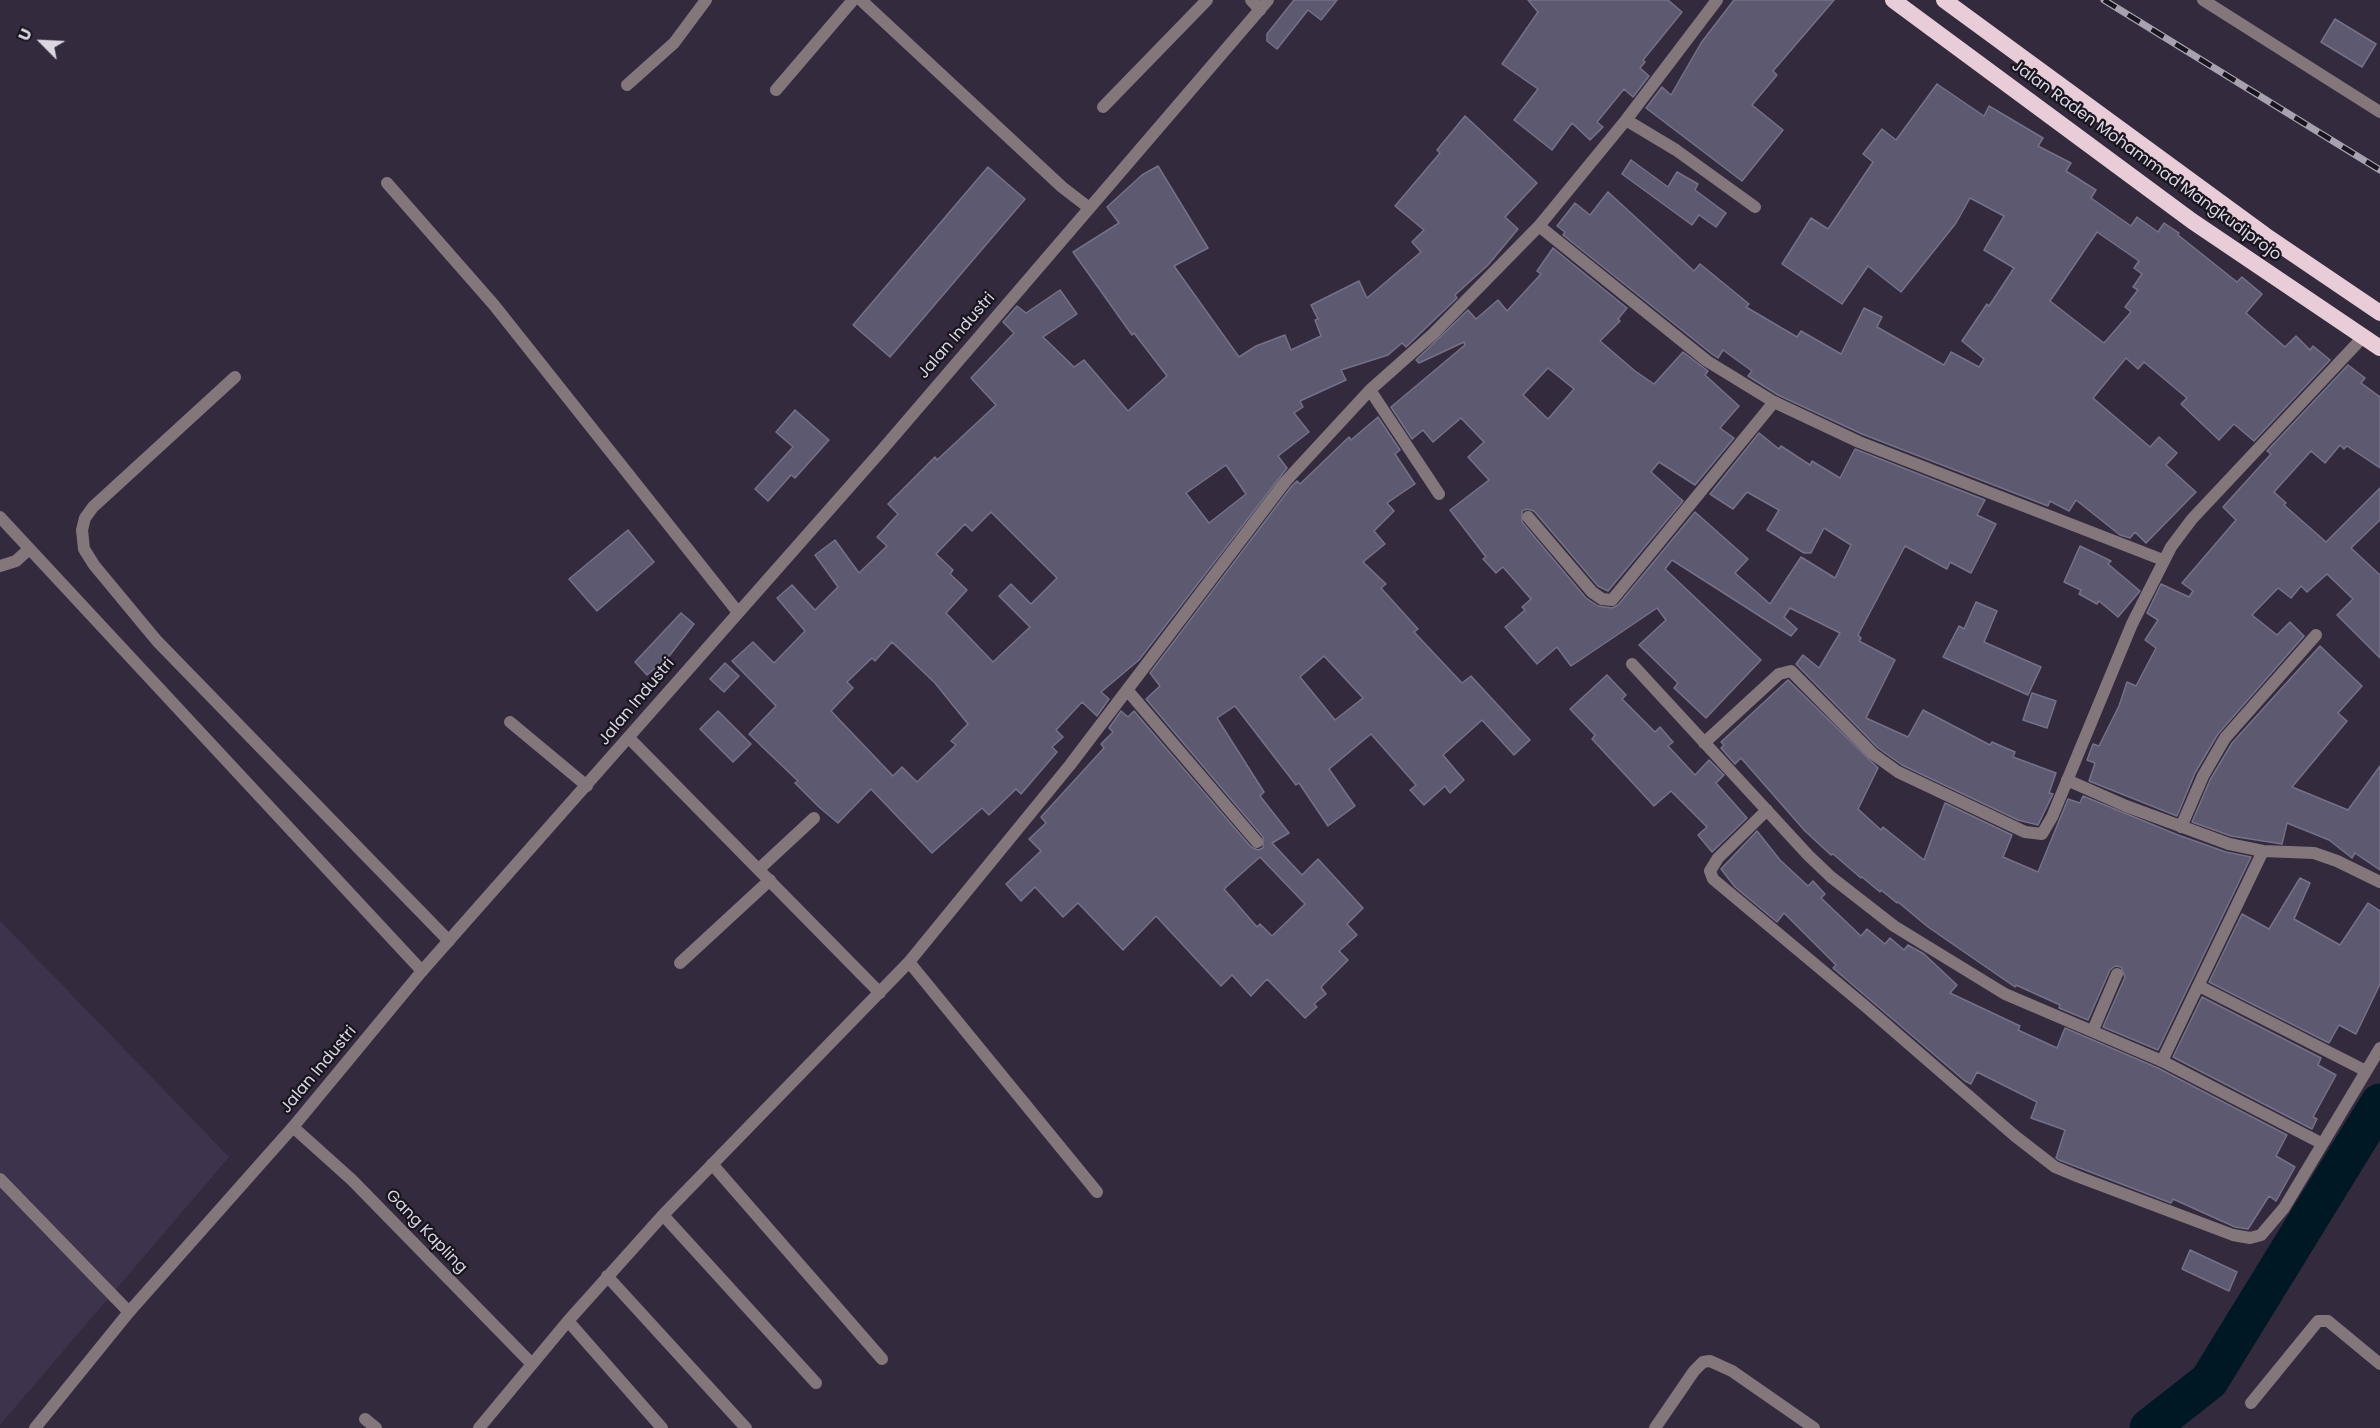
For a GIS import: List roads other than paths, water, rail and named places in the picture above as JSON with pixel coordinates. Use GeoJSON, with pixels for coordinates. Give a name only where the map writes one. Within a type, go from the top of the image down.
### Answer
{"type":"FeatureCollection","features":[{"type":"Feature","properties":{"kind":"highway","name":"Jalan Raden Mohammad Mangkudiprojo"},"geometry":{"type":"LineString","coordinates":[[1893,0],[2192,221],[2380,348]]}},
{"type":"Feature","properties":{"kind":"highway","name":"Jalan Raden Mohammad Mangkudiprojo"},"geometry":{"type":"LineString","coordinates":[[1944,0],[2212,197],[2380,313]]}},
{"type":"Feature","properties":{"kind":"highway"},"geometry":{"type":"LineString","coordinates":[[2192,221],[2206,215],[2212,197]]}},
{"type":"Feature","properties":{"kind":"highway"},"geometry":{"type":"LineString","coordinates":[[2249,260],[2244,250],[2246,243],[2253,237],[2265,235]]}},
{"type":"Feature","properties":{"kind":"street"},"geometry":{"type":"LineString","coordinates":[[627,86],[674,43],[706,0]]}},
{"type":"Feature","properties":{"kind":"street"},"geometry":{"type":"LineString","coordinates":[[776,90],[853,0]]}},
{"type":"Feature","properties":{"kind":"street"},"geometry":{"type":"LineString","coordinates":[[861,0],[1062,187],[1088,207]]}},
{"type":"Feature","properties":{"kind":"street"},"geometry":{"type":"LineString","coordinates":[[1103,107],[1207,0]]}},
{"type":"Feature","properties":{"kind":"street"},"geometry":{"type":"LineString","coordinates":[[1251,0],[1264,5]]}},
{"type":"Feature","properties":{"kind":"street"},"geometry":{"type":"LineString","coordinates":[[479,1428],[531,1363],[663,1215],[909,962],[1011,840],[1128,691],[1286,482],[1370,390],[1433,334],[1539,226],[1626,120],[1717,0]]}},
{"type":"Feature","properties":{"kind":"street"},"geometry":{"type":"LineString","coordinates":[[2203,0],[2380,112]]}},
{"type":"Feature","properties":{"kind":"street","name":"Jalan Industri"},"geometry":{"type":"LineString","coordinates":[[38,1427],[129,1312],[293,1127],[422,971],[629,738],[737,611],[882,450],[1088,207],[1264,5]]}},
{"type":"Feature","properties":{"kind":"street"},"geometry":{"type":"LineString","coordinates":[[1626,120],[1676,150],[1755,207]]}},
{"type":"Feature","properties":{"kind":"street"},"geometry":{"type":"LineString","coordinates":[[387,183],[494,305],[737,611]]}},
{"type":"Feature","properties":{"kind":"street"},"geometry":{"type":"LineString","coordinates":[[1539,226],[1698,353],[1774,402],[1869,446],[2163,560]]}},
{"type":"Feature","properties":{"kind":"street"},"geometry":{"type":"LineString","coordinates":[[1704,743],[1779,674],[1788,671],[1798,677],[1884,763],[1911,779],[2025,832],[2037,835],[2046,830],[2132,624],[2163,560],[2192,519],[2364,336]]}},
{"type":"Feature","properties":{"kind":"street"},"geometry":{"type":"LineString","coordinates":[[235,377],[93,507],[85,518],[82,530],[84,549],[94,565],[157,641],[449,941]]}},
{"type":"Feature","properties":{"kind":"street"},"geometry":{"type":"LineString","coordinates":[[1370,390],[1439,494]]}},
{"type":"Feature","properties":{"kind":"street"},"geometry":{"type":"LineString","coordinates":[[1528,517],[1592,592],[1602,599],[1612,600],[1774,402]]}},
{"type":"Feature","properties":{"kind":"street"},"geometry":{"type":"LineString","coordinates":[[0,517],[28,550],[422,971]]}},
{"type":"Feature","properties":{"kind":"street"},"geometry":{"type":"LineString","coordinates":[[0,566],[16,561],[28,550]]}},
{"type":"Feature","properties":{"kind":"street"},"geometry":{"type":"LineString","coordinates":[[2181,827],[2203,777],[2225,738],[2316,635]]}},
{"type":"Feature","properties":{"kind":"street"},"geometry":{"type":"LineString","coordinates":[[1632,664],[1831,877],[1894,926],[2005,994],[2162,1061],[2321,1143]]}},
{"type":"Feature","properties":{"kind":"street"},"geometry":{"type":"LineString","coordinates":[[1128,691],[1257,842]]}},
{"type":"Feature","properties":{"kind":"street"},"geometry":{"type":"LineString","coordinates":[[510,722],[564,770],[587,786]]}},
{"type":"Feature","properties":{"kind":"street"},"geometry":{"type":"LineString","coordinates":[[629,738],[880,993]]}},
{"type":"Feature","properties":{"kind":"street"},"geometry":{"type":"LineString","coordinates":[[2067,780],[2181,827],[2229,844],[2263,851],[2314,853],[2380,882]]}},
{"type":"Feature","properties":{"kind":"street"},"geometry":{"type":"LineString","coordinates":[[1767,810],[1718,858],[1710,872],[1713,879],[2015,1136],[2055,1167],[2185,1217],[2250,1238],[2261,1235],[2273,1224],[2380,1048]]}},
{"type":"Feature","properties":{"kind":"street"},"geometry":{"type":"LineString","coordinates":[[759,869],[814,818]]}},
{"type":"Feature","properties":{"kind":"street"},"geometry":{"type":"LineString","coordinates":[[2162,1061],[2263,851]]}},
{"type":"Feature","properties":{"kind":"street"},"geometry":{"type":"LineString","coordinates":[[680,963],[770,880]]}},
{"type":"Feature","properties":{"kind":"street"},"geometry":{"type":"LineString","coordinates":[[909,962],[1097,1192]]}},
{"type":"Feature","properties":{"kind":"street"},"geometry":{"type":"LineString","coordinates":[[2093,1030],[2117,974]]}},
{"type":"Feature","properties":{"kind":"street"},"geometry":{"type":"LineString","coordinates":[[2199,986],[2366,1071]]}},
{"type":"Feature","properties":{"kind":"street","name":"Gang Kapling"},"geometry":{"type":"LineString","coordinates":[[293,1127],[352,1180],[531,1363]]}},
{"type":"Feature","properties":{"kind":"street"},"geometry":{"type":"LineString","coordinates":[[712,1164],[882,1359]]}},
{"type":"Feature","properties":{"kind":"street"},"geometry":{"type":"LineString","coordinates":[[0,1179],[129,1312]]}},
{"type":"Feature","properties":{"kind":"street"},"geometry":{"type":"LineString","coordinates":[[663,1215],[816,1383]]}},
{"type":"Feature","properties":{"kind":"street"},"geometry":{"type":"LineString","coordinates":[[607,1276],[746,1428]]}},
{"type":"Feature","properties":{"kind":"street"},"geometry":{"type":"LineString","coordinates":[[568,1321],[662,1428]]}},
{"type":"Feature","properties":{"kind":"street"},"geometry":{"type":"LineString","coordinates":[[2251,1403],[2318,1321],[2328,1321],[2380,1364]]}},
{"type":"Feature","properties":{"kind":"street"},"geometry":{"type":"LineString","coordinates":[[1655,1428],[1694,1371],[1703,1362],[1710,1360],[1732,1371],[1814,1428]]}},
{"type":"Feature","properties":{"kind":"street"},"geometry":{"type":"LineString","coordinates":[[365,1419],[376,1428]]}},
{"type":"Feature","properties":{"kind":"waterway"},"geometry":{"type":"LineString","coordinates":[[2149,1428],[2209,1381],[2380,1103]]}},
{"type":"Feature","properties":{"kind":"railway"},"geometry":{"type":"LineString","coordinates":[[2104,0],[2380,170]]}}]}
